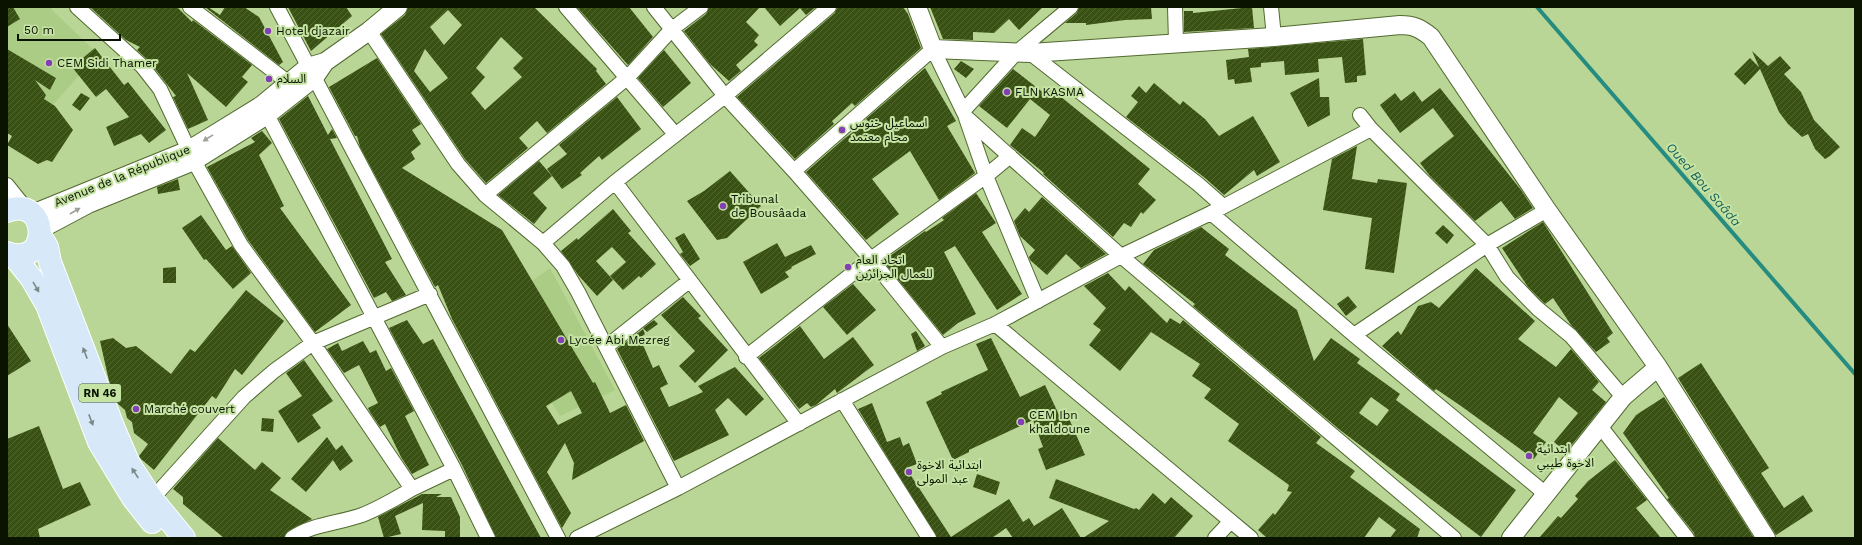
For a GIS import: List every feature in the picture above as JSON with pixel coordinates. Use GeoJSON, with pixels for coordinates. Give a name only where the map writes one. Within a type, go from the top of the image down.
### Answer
{"type":"FeatureCollection","features":[{"type":"Feature","properties":{"kind":"main road"},"geometry":{"type":"LineString","coordinates":[[10,254],[28,253],[38,242],[29,220]]}},
{"type":"Feature","properties":{"kind":"main road","name":"RN 46"},"geometry":{"type":"LineString","coordinates":[[29,220],[46,247],[50,262],[114,429],[129,464],[152,499],[184,538]]}},
{"type":"Feature","properties":{"kind":"main road","name":"RN 46"},"geometry":{"type":"LineString","coordinates":[[10,254],[32,279],[47,305],[99,442],[133,498],[165,538]]}},
{"type":"Feature","properties":{"kind":"street"},"geometry":{"type":"LineString","coordinates":[[77,7],[142,66],[160,89],[192,155],[241,245],[312,343],[412,489]]}},
{"type":"Feature","properties":{"kind":"street"},"geometry":{"type":"LineString","coordinates":[[190,7],[289,83]]}},
{"type":"Feature","properties":{"kind":"street"},"geometry":{"type":"LineString","coordinates":[[277,7],[558,538]]}},
{"type":"Feature","properties":{"kind":"street"},"geometry":{"type":"LineString","coordinates":[[311,73],[369,31],[398,7]]}},
{"type":"Feature","properties":{"kind":"street"},"geometry":{"type":"LineString","coordinates":[[566,7],[628,77],[675,134]]}},
{"type":"Feature","properties":{"kind":"street"},"geometry":{"type":"LineString","coordinates":[[654,7],[725,96],[794,171],[871,259],[942,347]]}},
{"type":"Feature","properties":{"kind":"street"},"geometry":{"type":"LineString","coordinates":[[485,195],[628,77],[672,29],[701,7]]}},
{"type":"Feature","properties":{"kind":"street"},"geometry":{"type":"LineString","coordinates":[[543,243],[615,182],[725,96],[829,7]]}},
{"type":"Feature","properties":{"kind":"street"},"geometry":{"type":"LineString","coordinates":[[917,7],[933,49],[965,114],[986,176],[1038,301]]}},
{"type":"Feature","properties":{"kind":"street"},"geometry":{"type":"LineString","coordinates":[[965,114],[1023,53],[1071,7]]}},
{"type":"Feature","properties":{"kind":"street"},"geometry":{"type":"LineString","coordinates":[[1175,7],[1176,42]]}},
{"type":"Feature","properties":{"kind":"street"},"geometry":{"type":"LineString","coordinates":[[1271,7],[1274,37]]}},
{"type":"Feature","properties":{"kind":"street"},"geometry":{"type":"LineString","coordinates":[[794,171],[933,49],[1023,53],[1176,42],[1274,37],[1413,25],[1423,30],[1431,37],[1547,210],[1658,367],[1766,538]]}},
{"type":"Feature","properties":{"kind":"street"},"geometry":{"type":"LineString","coordinates":[[369,31],[458,164],[485,195],[543,243],[563,266],[678,488]]}},
{"type":"Feature","properties":{"kind":"street"},"geometry":{"type":"LineString","coordinates":[[1023,53],[1198,184],[1217,210],[1354,335],[1547,495]]}},
{"type":"Feature","properties":{"kind":"street","name":"Avenue de la République"},"geometry":{"type":"LineString","coordinates":[[265,110],[289,83],[311,73]]}},
{"type":"Feature","properties":{"kind":"street","name":"Avenue de la République"},"geometry":{"type":"LineString","coordinates":[[29,220],[88,204],[192,155],[265,110],[311,73]]}},
{"type":"Feature","properties":{"kind":"street"},"geometry":{"type":"LineString","coordinates":[[265,110],[454,469],[488,538]]}},
{"type":"Feature","properties":{"kind":"street"},"geometry":{"type":"LineString","coordinates":[[965,114],[1121,256],[1454,538]]}},
{"type":"Feature","properties":{"kind":"street"},"geometry":{"type":"LineString","coordinates":[[1360,115],[1371,129],[1486,245],[1507,277],[1537,308],[1571,336],[1623,396]]}},
{"type":"Feature","properties":{"kind":"street"},"geometry":{"type":"LineString","coordinates":[[577,538],[678,488],[942,347],[995,324],[1121,256],[1217,210],[1371,129]]}},
{"type":"Feature","properties":{"kind":"street"},"geometry":{"type":"LineString","coordinates":[[746,357],[871,259],[986,176],[1010,156]]}},
{"type":"Feature","properties":{"kind":"street"},"geometry":{"type":"LineString","coordinates":[[615,182],[746,357],[799,424]]}},
{"type":"Feature","properties":{"kind":"street"},"geometry":{"type":"LineString","coordinates":[[7,185],[29,220]]}},
{"type":"Feature","properties":{"kind":"street"},"geometry":{"type":"LineString","coordinates":[[1354,335],[1486,245],[1547,210]]}},
{"type":"Feature","properties":{"kind":"street"},"geometry":{"type":"LineString","coordinates":[[606,347],[689,281]]}},
{"type":"Feature","properties":{"kind":"street"},"geometry":{"type":"LineString","coordinates":[[152,499],[244,397],[274,371],[312,343],[430,294]]}},
{"type":"Feature","properties":{"kind":"street"},"geometry":{"type":"LineString","coordinates":[[995,324],[1247,536]]}},
{"type":"Feature","properties":{"kind":"street"},"geometry":{"type":"LineString","coordinates":[[1511,538],[1547,495],[1623,396],[1658,367]]}},
{"type":"Feature","properties":{"kind":"street"},"geometry":{"type":"LineString","coordinates":[[842,400],[929,538]]}},
{"type":"Feature","properties":{"kind":"street"},"geometry":{"type":"LineString","coordinates":[[1600,426],[1687,538]]}},
{"type":"Feature","properties":{"kind":"street"},"geometry":{"type":"LineString","coordinates":[[292,538],[298,534],[362,514],[454,469]]}},
{"type":"Feature","properties":{"kind":"street"},"geometry":{"type":"LineString","coordinates":[[1215,538],[1231,521]]}},
{"type":"Feature","properties":{"kind":"shaded area","name":"CEM Sidi Thamer"},"geometry":{"type":"Polygon","coordinates":[[[7,7],[52,7],[52,10],[98,54],[51,107],[7,72],[7,7]]]}},
{"type":"Feature","properties":{"kind":"shaded area","name":"Lycée Abi Mezreg"},"geometry":{"type":"Polygon","coordinates":[[[550,268],[615,390],[560,416],[544,390],[510,297],[550,268]]]}},
{"type":"Feature","properties":{"kind":"building"},"geometry":{"type":"Polygon","coordinates":[[[7,7],[13,7],[20,19],[7,27],[7,7]]]}},
{"type":"Feature","properties":{"kind":"building"},"geometry":{"type":"Polygon","coordinates":[[[90,7],[177,7],[192,22],[193,20],[252,65],[242,77],[248,82],[226,107],[187,73],[208,120],[188,129],[173,97],[176,96],[149,61],[137,50],[140,47],[126,40],[90,7]]]}},
{"type":"Feature","properties":{"kind":"building"},"geometry":{"type":"Polygon","coordinates":[[[205,7],[208,7],[220,15],[225,7],[244,7],[259,17],[283,62],[279,65],[205,7]]]}},
{"type":"Feature","properties":{"kind":"building"},"geometry":{"type":"Polygon","coordinates":[[[288,7],[346,7],[352,16],[311,51],[288,7]]]}},
{"type":"Feature","properties":{"kind":"building"},"geometry":{"type":"Polygon","coordinates":[[[408,7],[534,7],[597,69],[596,71],[606,84],[547,133],[537,121],[519,138],[528,148],[486,183],[465,159],[381,34],[405,15],[408,7]],[[448,10],[430,27],[444,45],[462,25],[448,10]],[[501,37],[476,68],[485,77],[471,93],[485,110],[522,77],[513,68],[523,58],[501,37]],[[425,49],[414,71],[430,92],[448,78],[425,49]]]}},
{"type":"Feature","properties":{"kind":"building"},"geometry":{"type":"Polygon","coordinates":[[[577,7],[629,7],[653,37],[628,65],[577,7]]]}},
{"type":"Feature","properties":{"kind":"building"},"geometry":{"type":"Polygon","coordinates":[[[709,7],[760,7],[746,22],[759,35],[754,41],[758,45],[736,65],[741,71],[729,81],[710,64],[684,31],[706,14],[709,7]]]}},
{"type":"Feature","properties":{"kind":"building"},"geometry":{"type":"Polygon","coordinates":[[[764,7],[816,7],[806,15],[800,8],[780,26],[764,7]]]}},
{"type":"Feature","properties":{"kind":"building"},"geometry":{"type":"Polygon","coordinates":[[[837,7],[903,7],[908,14],[921,48],[855,106],[852,103],[832,121],[834,124],[795,159],[737,97],[835,13],[837,7]]]}},
{"type":"Feature","properties":{"kind":"building"},"geometry":{"type":"Polygon","coordinates":[[[930,7],[1043,7],[1019,30],[1009,19],[994,33],[973,32],[973,40],[943,39],[930,7]]]}},
{"type":"Feature","properties":{"kind":"building"},"geometry":{"type":"Polygon","coordinates":[[[1079,7],[1151,7],[1152,19],[1125,20],[1086,25],[1086,23],[1065,23],[1077,13],[1079,7]]]}},
{"type":"Feature","properties":{"kind":"building"},"geometry":{"type":"Polygon","coordinates":[[[1252,7],[1254,28],[1184,32],[1184,11],[1193,11],[1193,13],[1252,7]]]}},
{"type":"Feature","properties":{"kind":"building"},"geometry":{"type":"Polygon","coordinates":[[[1363,39],[1366,75],[1357,76],[1357,82],[1345,83],[1342,57],[1318,59],[1319,72],[1285,75],[1284,61],[1261,63],[1261,67],[1250,68],[1252,82],[1235,84],[1234,79],[1228,80],[1226,60],[1249,57],[1248,49],[1363,39]]]}},
{"type":"Feature","properties":{"kind":"building"},"geometry":{"type":"Polygon","coordinates":[[[95,48],[124,85],[128,82],[166,130],[149,143],[141,134],[114,146],[106,127],[129,117],[106,89],[96,97],[72,67],[95,48]]]}},
{"type":"Feature","properties":{"kind":"building"},"geometry":{"type":"Polygon","coordinates":[[[7,49],[56,78],[50,90],[35,80],[46,95],[44,99],[55,106],[73,130],[52,162],[47,160],[38,164],[7,145],[12,136],[7,133],[7,49]]]}},
{"type":"Feature","properties":{"kind":"building"},"geometry":{"type":"Polygon","coordinates":[[[664,50],[691,83],[663,107],[638,78],[664,50]]]}},
{"type":"Feature","properties":{"kind":"building"},"geometry":{"type":"Polygon","coordinates":[[[1752,51],[1768,66],[1780,56],[1791,68],[1784,74],[1801,92],[1814,120],[1840,147],[1830,156],[1825,159],[1815,149],[1808,134],[1802,137],[1788,124],[1779,112],[1760,69],[1745,85],[1734,74],[1750,58],[1759,67],[1752,51]]]}},
{"type":"Feature","properties":{"kind":"building"},"geometry":{"type":"Polygon","coordinates":[[[377,58],[421,124],[412,130],[421,144],[411,152],[415,159],[402,168],[502,230],[593,383],[595,382],[610,413],[626,405],[644,441],[572,480],[574,463],[565,443],[547,472],[571,513],[562,528],[452,319],[438,285],[435,287],[360,147],[357,136],[355,136],[329,87],[377,58]],[[571,391],[546,406],[558,425],[582,413],[571,391]]]}},
{"type":"Feature","properties":{"kind":"building"},"geometry":{"type":"Polygon","coordinates":[[[961,61],[974,69],[966,78],[954,69],[961,61]]]}},
{"type":"Feature","properties":{"kind":"building"},"geometry":{"type":"Polygon","coordinates":[[[925,68],[956,121],[947,126],[975,173],[939,200],[910,151],[872,179],[899,214],[866,240],[806,172],[845,138],[868,121],[866,119],[925,68]]]}},
{"type":"Feature","properties":{"kind":"building"},"geometry":{"type":"Polygon","coordinates":[[[1013,69],[1045,94],[1050,88],[1150,169],[1138,184],[1156,200],[1143,214],[1141,212],[1131,227],[1124,223],[1113,237],[1043,174],[1044,173],[1010,145],[1022,128],[1035,137],[1050,115],[1030,99],[1007,128],[979,106],[1013,69]]]}},
{"type":"Feature","properties":{"kind":"building"},"geometry":{"type":"Polygon","coordinates":[[[1319,78],[1320,97],[1329,97],[1330,115],[1308,127],[1290,93],[1319,78]]]}},
{"type":"Feature","properties":{"kind":"building"},"geometry":{"type":"Polygon","coordinates":[[[1154,83],[1180,105],[1183,101],[1205,119],[1219,136],[1253,116],[1280,162],[1257,176],[1254,170],[1224,195],[1205,178],[1126,117],[1138,102],[1131,96],[1139,86],[1146,93],[1154,83]]]}},
{"type":"Feature","properties":{"kind":"building"},"geometry":{"type":"Polygon","coordinates":[[[1440,88],[1521,190],[1533,208],[1515,219],[1501,201],[1475,221],[1430,176],[1420,163],[1454,136],[1433,108],[1400,133],[1380,105],[1395,93],[1401,101],[1414,91],[1422,102],[1440,88]]]}},
{"type":"Feature","properties":{"kind":"building"},"geometry":{"type":"Polygon","coordinates":[[[81,93],[90,98],[80,111],[72,105],[81,93]]]}},
{"type":"Feature","properties":{"kind":"building"},"geometry":{"type":"Polygon","coordinates":[[[308,96],[328,135],[332,129],[337,138],[330,139],[392,259],[385,262],[406,295],[392,301],[386,292],[374,298],[279,119],[308,96]]]}},
{"type":"Feature","properties":{"kind":"building"},"geometry":{"type":"Polygon","coordinates":[[[617,97],[641,129],[602,160],[599,156],[580,173],[582,175],[562,189],[547,169],[567,154],[559,145],[617,97]]]}},
{"type":"Feature","properties":{"kind":"building"},"geometry":{"type":"Polygon","coordinates":[[[262,131],[272,143],[259,155],[284,206],[280,208],[351,305],[315,332],[248,240],[207,167],[255,142],[251,138],[262,131]]]}},
{"type":"Feature","properties":{"kind":"building"},"geometry":{"type":"Polygon","coordinates":[[[1357,146],[1352,179],[1377,183],[1378,179],[1407,183],[1394,273],[1365,269],[1372,218],[1323,210],[1332,159],[1357,146]]]}},
{"type":"Feature","properties":{"kind":"building"},"geometry":{"type":"Polygon","coordinates":[[[539,161],[552,176],[533,193],[547,208],[534,224],[498,195],[539,161]]]}},
{"type":"Feature","properties":{"kind":"building"},"geometry":{"type":"Polygon","coordinates":[[[730,171],[761,206],[727,238],[717,240],[687,201],[704,191],[730,171]]]}},
{"type":"Feature","properties":{"kind":"building"},"geometry":{"type":"Polygon","coordinates":[[[178,179],[180,190],[158,194],[157,187],[178,179]]]}},
{"type":"Feature","properties":{"kind":"building"},"geometry":{"type":"Polygon","coordinates":[[[976,193],[996,223],[982,232],[1022,294],[997,310],[955,246],[944,252],[976,314],[958,323],[943,335],[883,261],[925,231],[926,232],[944,220],[942,218],[976,193]]]}},
{"type":"Feature","properties":{"kind":"building"},"geometry":{"type":"Polygon","coordinates":[[[1042,197],[1106,254],[1081,268],[1066,254],[1047,275],[1030,260],[1029,257],[1035,250],[1020,236],[1014,221],[1025,208],[1029,212],[1042,197]]]}},
{"type":"Feature","properties":{"kind":"building"},"geometry":{"type":"Polygon","coordinates":[[[613,209],[631,231],[628,233],[656,264],[641,278],[639,276],[623,290],[610,276],[626,262],[612,247],[596,261],[613,280],[597,296],[579,276],[561,251],[577,238],[578,240],[613,209]]]}},
{"type":"Feature","properties":{"kind":"building"},"geometry":{"type":"Polygon","coordinates":[[[201,215],[226,250],[232,246],[251,273],[233,289],[206,259],[204,260],[182,228],[201,215]]]}},
{"type":"Feature","properties":{"kind":"building"},"geometry":{"type":"Polygon","coordinates":[[[1543,222],[1613,333],[1607,338],[1610,342],[1596,352],[1571,325],[1553,298],[1545,304],[1528,287],[1502,248],[1543,222]]]}},
{"type":"Feature","properties":{"kind":"building"},"geometry":{"type":"Polygon","coordinates":[[[1443,225],[1454,235],[1447,244],[1435,233],[1443,225]]]}},
{"type":"Feature","properties":{"kind":"building"},"geometry":{"type":"Polygon","coordinates":[[[1201,227],[1229,249],[1225,255],[1297,310],[1314,361],[1331,338],[1360,359],[1357,363],[1400,394],[1396,400],[1516,490],[1481,537],[1340,430],[1193,306],[1195,304],[1143,264],[1154,250],[1201,227]],[[1371,397],[1359,413],[1377,426],[1389,410],[1371,397]]]}},
{"type":"Feature","properties":{"kind":"building"},"geometry":{"type":"Polygon","coordinates":[[[684,233],[700,259],[690,266],[680,254],[683,252],[675,238],[684,233]]]}},
{"type":"Feature","properties":{"kind":"building"},"geometry":{"type":"Polygon","coordinates":[[[777,243],[785,257],[811,245],[816,254],[791,267],[792,268],[785,272],[789,277],[761,294],[743,262],[777,243]]]}},
{"type":"Feature","properties":{"kind":"building"},"geometry":{"type":"Polygon","coordinates":[[[176,267],[176,283],[163,283],[163,268],[176,267]]]}},
{"type":"Feature","properties":{"kind":"building"},"geometry":{"type":"Polygon","coordinates":[[[1476,268],[1535,321],[1518,339],[1556,367],[1571,349],[1599,382],[1592,390],[1606,402],[1566,452],[1554,442],[1578,413],[1559,397],[1533,433],[1546,442],[1534,459],[1436,389],[1434,391],[1382,346],[1398,331],[1401,335],[1418,306],[1431,302],[1439,308],[1476,268]]]}},
{"type":"Feature","properties":{"kind":"building"},"geometry":{"type":"Polygon","coordinates":[[[1108,273],[1125,291],[1129,286],[1167,323],[1170,318],[1180,324],[1183,320],[1321,437],[1316,443],[1355,471],[1350,477],[1420,529],[1417,538],[1390,538],[1396,530],[1379,517],[1364,538],[1267,538],[1258,530],[1273,513],[1275,515],[1292,492],[1287,491],[1289,485],[1228,441],[1239,424],[1204,398],[1211,389],[1192,376],[1200,364],[1151,332],[1120,371],[1089,345],[1101,330],[1093,324],[1106,308],[1084,286],[1108,273]]]}},
{"type":"Feature","properties":{"kind":"building"},"geometry":{"type":"Polygon","coordinates":[[[853,284],[876,310],[847,335],[823,307],[853,284]]]}},
{"type":"Feature","properties":{"kind":"building"},"geometry":{"type":"Polygon","coordinates":[[[246,290],[284,321],[242,375],[235,369],[216,399],[212,396],[154,470],[139,456],[148,444],[134,433],[132,422],[127,418],[125,410],[118,404],[109,381],[100,341],[113,338],[126,348],[136,346],[171,374],[190,349],[195,352],[246,290]]]}},
{"type":"Feature","properties":{"kind":"building"},"geometry":{"type":"Polygon","coordinates":[[[1348,296],[1357,307],[1346,316],[1337,304],[1348,296]]]}},
{"type":"Feature","properties":{"kind":"building"},"geometry":{"type":"Polygon","coordinates":[[[683,297],[701,316],[698,318],[728,350],[695,383],[679,366],[695,351],[661,315],[683,297]]]}},
{"type":"Feature","properties":{"kind":"building"},"geometry":{"type":"Polygon","coordinates":[[[407,320],[423,344],[433,339],[541,538],[496,538],[462,465],[389,328],[407,320]]]}},
{"type":"Feature","properties":{"kind":"building"},"geometry":{"type":"Polygon","coordinates":[[[654,320],[658,324],[647,332],[643,328],[654,320]]]}},
{"type":"Feature","properties":{"kind":"building"},"geometry":{"type":"Polygon","coordinates":[[[7,324],[31,361],[7,376],[7,324]]]}},
{"type":"Feature","properties":{"kind":"building"},"geometry":{"type":"Polygon","coordinates":[[[800,326],[824,359],[853,337],[874,365],[837,393],[835,389],[816,405],[811,407],[807,403],[799,409],[759,358],[800,326]]]}},
{"type":"Feature","properties":{"kind":"building"},"geometry":{"type":"Polygon","coordinates":[[[643,329],[645,334],[640,338],[653,368],[659,365],[668,384],[660,388],[669,407],[703,392],[698,386],[735,367],[764,399],[746,416],[728,398],[715,410],[729,435],[674,461],[617,349],[643,329]]]}},
{"type":"Feature","properties":{"kind":"building"},"geometry":{"type":"Polygon","coordinates":[[[916,331],[925,346],[917,351],[911,334],[916,331]]]}},
{"type":"Feature","properties":{"kind":"building"},"geometry":{"type":"Polygon","coordinates":[[[991,338],[1020,397],[1045,385],[1060,417],[1067,414],[1085,455],[1046,470],[1038,449],[1043,447],[1033,420],[969,450],[969,452],[953,460],[926,402],[942,394],[941,392],[988,370],[976,344],[991,338]]]}},
{"type":"Feature","properties":{"kind":"building"},"geometry":{"type":"Polygon","coordinates":[[[363,341],[370,353],[376,350],[386,371],[391,368],[414,411],[405,416],[429,465],[412,474],[401,457],[385,424],[380,427],[368,408],[378,403],[359,365],[344,373],[327,349],[338,343],[342,351],[363,341]]]}},
{"type":"Feature","properties":{"kind":"building"},"geometry":{"type":"Polygon","coordinates":[[[304,360],[333,401],[312,415],[321,428],[298,443],[278,411],[302,396],[286,373],[304,360]]]}},
{"type":"Feature","properties":{"kind":"building"},"geometry":{"type":"Polygon","coordinates":[[[1701,363],[1769,468],[1761,473],[1784,508],[1803,495],[1813,511],[1776,535],[1678,378],[1701,363]]]}},
{"type":"Feature","properties":{"kind":"building"},"geometry":{"type":"Polygon","coordinates":[[[1664,397],[1754,538],[1695,538],[1694,533],[1667,499],[1669,498],[1623,433],[1636,415],[1664,397]]]}},
{"type":"Feature","properties":{"kind":"building"},"geometry":{"type":"Polygon","coordinates":[[[872,403],[887,442],[900,437],[903,446],[909,443],[917,464],[906,468],[951,537],[1009,499],[1023,522],[1029,518],[1034,526],[1062,508],[1081,538],[1013,538],[1006,528],[992,538],[937,538],[858,409],[872,403]]]}},
{"type":"Feature","properties":{"kind":"building"},"geometry":{"type":"Polygon","coordinates":[[[262,418],[274,419],[273,432],[261,431],[262,418]]]}},
{"type":"Feature","properties":{"kind":"building"},"geometry":{"type":"Polygon","coordinates":[[[39,426],[63,489],[80,482],[91,505],[38,529],[40,538],[7,538],[7,439],[39,426]]]}},
{"type":"Feature","properties":{"kind":"building"},"geometry":{"type":"Polygon","coordinates":[[[327,437],[336,450],[342,445],[353,461],[340,471],[333,460],[306,492],[291,479],[327,437]]]}},
{"type":"Feature","properties":{"kind":"building"},"geometry":{"type":"Polygon","coordinates":[[[218,438],[255,470],[262,462],[281,478],[270,490],[312,519],[288,531],[284,538],[224,538],[183,504],[183,497],[173,489],[218,438]]]}},
{"type":"Feature","properties":{"kind":"building"},"geometry":{"type":"Polygon","coordinates":[[[1615,460],[1647,500],[1636,508],[1661,538],[1539,538],[1558,516],[1561,518],[1578,499],[1575,496],[1588,481],[1615,460]]]}},
{"type":"Feature","properties":{"kind":"building"},"geometry":{"type":"Polygon","coordinates":[[[977,474],[1000,482],[996,495],[973,487],[977,474]]]}},
{"type":"Feature","properties":{"kind":"building"},"geometry":{"type":"Polygon","coordinates":[[[1056,479],[1139,510],[1153,493],[1165,504],[1171,497],[1193,516],[1174,538],[1083,538],[1109,521],[1049,498],[1056,479]]]}},
{"type":"Feature","properties":{"kind":"building"},"geometry":{"type":"Polygon","coordinates":[[[422,494],[442,494],[436,497],[451,497],[460,517],[460,538],[445,538],[445,531],[422,530],[423,503],[395,516],[401,534],[384,538],[378,517],[422,494]]]}},
{"type":"Feature","properties":{"kind":"waterway","name":"Oued Bou Saâda"},"geometry":{"type":"LineString","coordinates":[[1537,7],[1855,374]]}},
{"type":"Feature","properties":{"kind":"place","name":"Hotel djazair"},"geometry":{"type":"Point","coordinates":[268,31]}},
{"type":"Feature","properties":{"kind":"place","name":"CEM Sidi Thamer"},"geometry":{"type":"Point","coordinates":[49,63]}},
{"type":"Feature","properties":{"kind":"place","name":"السلام"},"geometry":{"type":"Point","coordinates":[269,79]}},
{"type":"Feature","properties":{"kind":"place","name":"FLN KASMA"},"geometry":{"type":"Point","coordinates":[1007,92]}},
{"type":"Feature","properties":{"kind":"place","name":"اسماعيل خنوس محام معتمد"},"geometry":{"type":"Point","coordinates":[842,130]}},
{"type":"Feature","properties":{"kind":"place","name":"Tribunal de Bousâada"},"geometry":{"type":"Point","coordinates":[723,206]}},
{"type":"Feature","properties":{"kind":"place","name":"اتحاد العام للعمال الجزائرين"},"geometry":{"type":"Point","coordinates":[848,267]}},
{"type":"Feature","properties":{"kind":"place","name":"Lycée Abi Mezreg"},"geometry":{"type":"Point","coordinates":[561,340]}},
{"type":"Feature","properties":{"kind":"place","name":"Marché couvert"},"geometry":{"type":"Point","coordinates":[136,409]}},
{"type":"Feature","properties":{"kind":"place","name":"CEM Ibn khaldoune"},"geometry":{"type":"Point","coordinates":[1021,422]}},
{"type":"Feature","properties":{"kind":"place","name":"ابتدائية الاخوة طيبي"},"geometry":{"type":"Point","coordinates":[1529,456]}},
{"type":"Feature","properties":{"kind":"place","name":"ابتدائية الاخوة عبد المولى"},"geometry":{"type":"Point","coordinates":[909,472]}}]}
